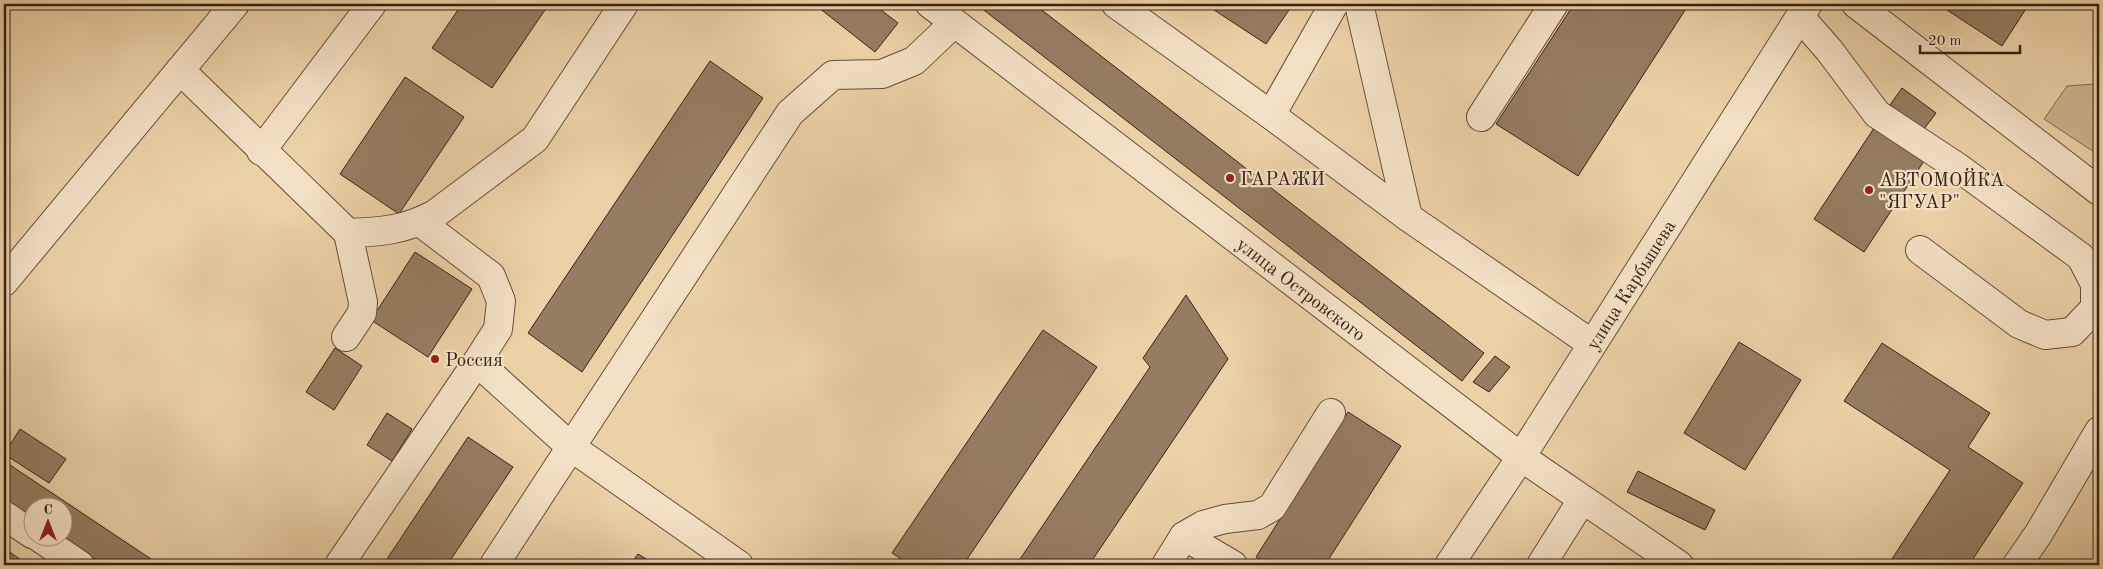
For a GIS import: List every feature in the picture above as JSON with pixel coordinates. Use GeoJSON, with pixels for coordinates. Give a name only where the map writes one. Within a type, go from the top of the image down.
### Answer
{"type":"FeatureCollection","features":[{"type":"Feature","properties":{"kind":"street"},"geometry":{"type":"LineString","coordinates":[[4,282],[235,4]]}},
{"type":"Feature","properties":{"kind":"street"},"geometry":{"type":"LineString","coordinates":[[261,151],[372,4]]}},
{"type":"Feature","properties":{"kind":"street"},"geometry":{"type":"LineString","coordinates":[[348,233],[383,232],[420,222],[435,214],[535,140],[624,4]]}},
{"type":"Feature","properties":{"kind":"street","name":"улица Островского"},"geometry":{"type":"LineString","coordinates":[[930,4],[1521,457],[1678,565]]}},
{"type":"Feature","properties":{"kind":"street"},"geometry":{"type":"LineString","coordinates":[[1116,4],[1408,216],[1592,344]]}},
{"type":"Feature","properties":{"kind":"street"},"geometry":{"type":"LineString","coordinates":[[1271,115],[1334,4]]}},
{"type":"Feature","properties":{"kind":"street"},"geometry":{"type":"LineString","coordinates":[[1359,4],[1408,216]]}},
{"type":"Feature","properties":{"kind":"street"},"geometry":{"type":"LineString","coordinates":[[1481,117],[1554,4]]}},
{"type":"Feature","properties":{"kind":"street"},"geometry":{"type":"LineString","coordinates":[[1856,4],[2097,184]]}},
{"type":"Feature","properties":{"kind":"street"},"geometry":{"type":"LineString","coordinates":[[1804,10],[1829,50],[1877,114],[1959,168],[2081,257],[2095,284],[2095,308],[2072,332],[2045,335],[2019,324],[1920,250]]}},
{"type":"Feature","properties":{"kind":"street","name":"улица Карбышева"},"geometry":{"type":"LineString","coordinates":[[1449,565],[1521,457],[1804,10]]}},
{"type":"Feature","properties":{"kind":"street"},"geometry":{"type":"LineString","coordinates":[[494,565],[790,113],[833,75],[882,74],[914,61],[954,23]]}},
{"type":"Feature","properties":{"kind":"street"},"geometry":{"type":"LineString","coordinates":[[180,70],[261,151],[348,233],[363,302],[362,312],[346,337]]}},
{"type":"Feature","properties":{"kind":"street"},"geometry":{"type":"LineString","coordinates":[[339,565],[498,329],[501,301],[491,276],[420,222]]}},
{"type":"Feature","properties":{"kind":"street"},"geometry":{"type":"LineString","coordinates":[[476,362],[571,447],[739,565]]}},
{"type":"Feature","properties":{"kind":"street"},"geometry":{"type":"LineString","coordinates":[[1166,565],[1184,536],[1203,525],[1225,519],[1258,515],[1272,507],[1331,412]]}},
{"type":"Feature","properties":{"kind":"street"},"geometry":{"type":"LineString","coordinates":[[2017,565],[2039,533],[2099,431]]}},
{"type":"Feature","properties":{"kind":"street"},"geometry":{"type":"LineString","coordinates":[[1541,565],[1582,500]]}},
{"type":"Feature","properties":{"kind":"street"},"geometry":{"type":"LineString","coordinates":[[4,515],[22,527]]}},
{"type":"Feature","properties":{"kind":"street"},"geometry":{"type":"LineString","coordinates":[[1184,536],[1233,565]]}},
{"type":"Feature","properties":{"kind":"street"},"geometry":{"type":"LineString","coordinates":[[51,546],[80,565]]}},
{"type":"Feature","properties":{"kind":"shaded area"},"geometry":{"type":"Polygon","coordinates":[[[2094,84],[2099,87],[2099,144],[2094,152],[2044,119],[2067,86],[2094,84]]]}},
{"type":"Feature","properties":{"kind":"building"},"geometry":{"type":"Polygon","coordinates":[[[462,4],[549,4],[492,88],[432,48],[462,4]]]}},
{"type":"Feature","properties":{"kind":"building"},"geometry":{"type":"Polygon","coordinates":[[[814,4],[873,4],[898,23],[875,52],[814,4]]]}},
{"type":"Feature","properties":{"kind":"building","name":"ГАРАЖИ"},"geometry":{"type":"Polygon","coordinates":[[[976,4],[1034,4],[1484,353],[1462,381],[976,4]]]}},
{"type":"Feature","properties":{"kind":"building"},"geometry":{"type":"Polygon","coordinates":[[[1205,4],[1293,4],[1266,44],[1205,4]]]}},
{"type":"Feature","properties":{"kind":"building"},"geometry":{"type":"Polygon","coordinates":[[[1574,4],[1689,4],[1578,176],[1496,124],[1574,4]]]}},
{"type":"Feature","properties":{"kind":"building"},"geometry":{"type":"Polygon","coordinates":[[[1951,4],[2029,4],[2002,46],[1947,10],[1951,4]]]}},
{"type":"Feature","properties":{"kind":"building"},"geometry":{"type":"Polygon","coordinates":[[[710,61],[763,98],[582,372],[528,333],[710,61]]]}},
{"type":"Feature","properties":{"kind":"building"},"geometry":{"type":"Polygon","coordinates":[[[405,77],[464,117],[399,214],[340,174],[405,77]]]}},
{"type":"Feature","properties":{"kind":"building"},"geometry":{"type":"Polygon","coordinates":[[[1902,88],[1936,113],[1924,129],[1890,105],[1902,88]]]}},
{"type":"Feature","properties":{"kind":"building","name":"АВТОМОЙКА \"ЯГУАР\""},"geometry":{"type":"Polygon","coordinates":[[[1874,128],[1924,161],[1864,252],[1814,219],[1874,128]]]}},
{"type":"Feature","properties":{"kind":"building"},"geometry":{"type":"Polygon","coordinates":[[[415,252],[472,289],[428,357],[371,320],[415,252]]]}},
{"type":"Feature","properties":{"kind":"building"},"geometry":{"type":"Polygon","coordinates":[[[1186,295],[1228,359],[1089,565],[1016,565],[1150,367],[1143,358],[1186,295]]]}},
{"type":"Feature","properties":{"kind":"building"},"geometry":{"type":"Polygon","coordinates":[[[1043,330],[1097,367],[963,565],[910,565],[892,553],[1043,330]]]}},
{"type":"Feature","properties":{"kind":"building"},"geometry":{"type":"Polygon","coordinates":[[[1739,342],[1801,380],[1745,470],[1684,433],[1739,342]]]}},
{"type":"Feature","properties":{"kind":"building"},"geometry":{"type":"Polygon","coordinates":[[[1882,343],[1990,413],[1968,447],[2023,483],[1969,565],[1888,565],[1950,470],[1844,401],[1882,343]]]}},
{"type":"Feature","properties":{"kind":"building"},"geometry":{"type":"Polygon","coordinates":[[[335,348],[362,366],[334,410],[306,392],[335,348]]]}},
{"type":"Feature","properties":{"kind":"building"},"geometry":{"type":"Polygon","coordinates":[[[1495,356],[1510,367],[1489,392],[1473,382],[1495,356]]]}},
{"type":"Feature","properties":{"kind":"building"},"geometry":{"type":"Polygon","coordinates":[[[1348,412],[1401,446],[1325,565],[1270,565],[1256,557],[1348,412]]]}},
{"type":"Feature","properties":{"kind":"building"},"geometry":{"type":"Polygon","coordinates":[[[387,413],[412,429],[392,461],[367,445],[387,413]]]}},
{"type":"Feature","properties":{"kind":"building"},"geometry":{"type":"Polygon","coordinates":[[[20,429],[66,459],[49,483],[4,454],[20,429]]]}},
{"type":"Feature","properties":{"kind":"building"},"geometry":{"type":"Polygon","coordinates":[[[468,437],[513,467],[447,565],[383,565],[468,437]]]}},
{"type":"Feature","properties":{"kind":"building"},"geometry":{"type":"Polygon","coordinates":[[[4,461],[56,496],[22,496],[22,510],[4,498],[4,461]]]}},
{"type":"Feature","properties":{"kind":"building"},"geometry":{"type":"Polygon","coordinates":[[[1638,471],[1715,510],[1705,530],[1627,492],[1638,471]]]}},
{"type":"Feature","properties":{"kind":"building"},"geometry":{"type":"Polygon","coordinates":[[[72,506],[160,565],[104,565],[72,543],[72,506]]]}},
{"type":"Feature","properties":{"kind":"building"},"geometry":{"type":"Polygon","coordinates":[[[4,548],[28,565],[4,565],[4,548]]]}},
{"type":"Feature","properties":{"kind":"building"},"geometry":{"type":"Polygon","coordinates":[[[638,554],[656,565],[630,565],[638,554]]]}},
{"type":"Feature","properties":{"kind":"place","name":"ГАРАЖИ"},"geometry":{"type":"Point","coordinates":[1230,178]}},
{"type":"Feature","properties":{"kind":"place","name":"АВТОМОЙКА \"ЯГУАР\""},"geometry":{"type":"Point","coordinates":[1869,190]}},
{"type":"Feature","properties":{"kind":"place","name":"Россия"},"geometry":{"type":"Point","coordinates":[435,359]}}]}
